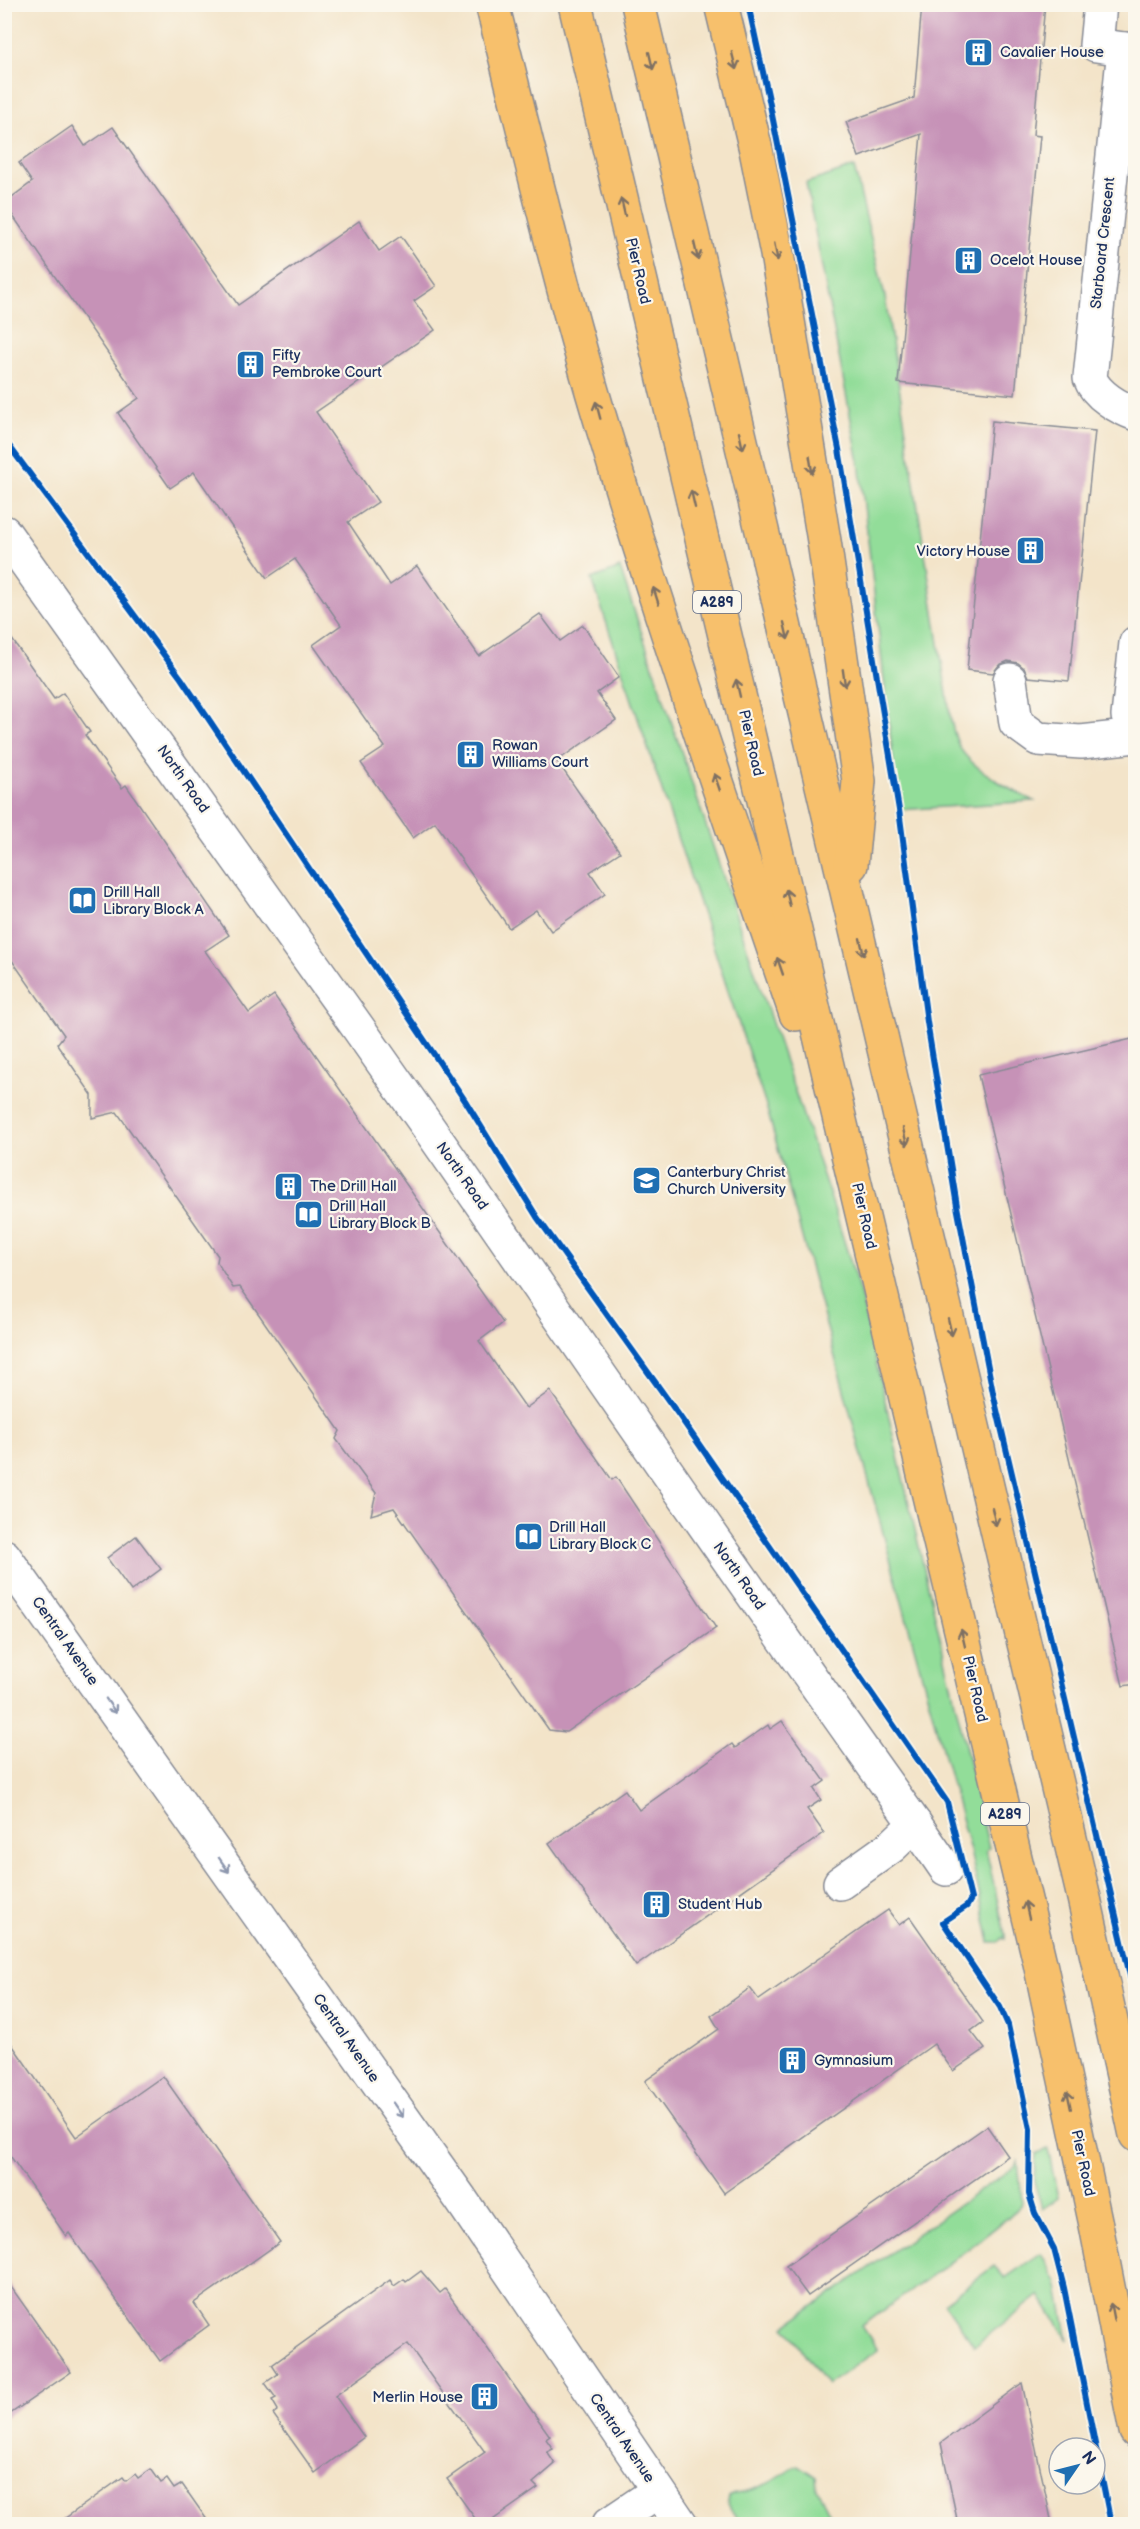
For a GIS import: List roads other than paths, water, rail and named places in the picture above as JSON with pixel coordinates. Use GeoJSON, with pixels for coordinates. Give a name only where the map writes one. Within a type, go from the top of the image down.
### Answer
{"type":"FeatureCollection","features":[{"type":"Feature","properties":{"kind":"main road"},"geometry":{"type":"LineString","coordinates":[[492,4],[552,244],[602,424],[694,716],[860,1200]]}},
{"type":"Feature","properties":{"kind":"main road","name":"Pier Road"},"geometry":{"type":"LineString","coordinates":[[575,4],[1042,1973],[1096,2226],[1136,2431]]}},
{"type":"Feature","properties":{"kind":"main road"},"geometry":{"type":"LineString","coordinates":[[638,4],[1084,1898],[1136,2135]]}},
{"type":"Feature","properties":{"kind":"main road"},"geometry":{"type":"LineString","coordinates":[[721,4],[756,150],[777,254],[824,541],[859,781],[848,890]]}},
{"type":"Feature","properties":{"kind":"street","name":"Starboard Crescent"},"geometry":{"type":"LineString","coordinates":[[1100,4],[1096,45],[1130,50],[1089,378],[1093,387],[1123,409],[1136,414]]}},
{"type":"Feature","properties":{"kind":"street","name":"North Road"},"geometry":{"type":"LineString","coordinates":[[4,532],[160,747],[429,1128],[794,1655],[946,1869]]}},
{"type":"Feature","properties":{"kind":"street"},"geometry":{"type":"LineString","coordinates":[[1010,680],[1016,723],[1038,739],[1081,742],[1136,734],[1128,716],[1136,643]]}},
{"type":"Feature","properties":{"kind":"street","name":"Central Avenue"},"geometry":{"type":"LineString","coordinates":[[4,1556],[460,2198],[681,2524]]}},
{"type":"Feature","properties":{"kind":"street"},"geometry":{"type":"LineString","coordinates":[[840,1882],[892,1846],[915,1824]]}},
{"type":"Feature","properties":{"kind":"street"},"geometry":{"type":"LineString","coordinates":[[609,2524],[658,2491]]}},
{"type":"Feature","properties":{"kind":"place","name":"Cavalier House"},"geometry":{"type":"Point","coordinates":[979,52]}},
{"type":"Feature","properties":{"kind":"place","name":"Ocelot House"},"geometry":{"type":"Point","coordinates":[969,260]}},
{"type":"Feature","properties":{"kind":"place","name":"Fifty Pembroke Court"},"geometry":{"type":"Point","coordinates":[251,364]}},
{"type":"Feature","properties":{"kind":"place","name":"Victory House"},"geometry":{"type":"Point","coordinates":[1031,551]}},
{"type":"Feature","properties":{"kind":"place","name":"Rowan Williams Court"},"geometry":{"type":"Point","coordinates":[471,754]}},
{"type":"Feature","properties":{"kind":"place","name":"Drill Hall Library Block A"},"geometry":{"type":"Point","coordinates":[82,901]}},
{"type":"Feature","properties":{"kind":"place","name":"Canterbury Christ Church University"},"geometry":{"type":"Point","coordinates":[646,1181]}},
{"type":"Feature","properties":{"kind":"place","name":"The Drill Hall"},"geometry":{"type":"Point","coordinates":[289,1186]}},
{"type":"Feature","properties":{"kind":"place","name":"Drill Hall Library Block B"},"geometry":{"type":"Point","coordinates":[308,1215]}},
{"type":"Feature","properties":{"kind":"place","name":"Drill Hall Library Block C"},"geometry":{"type":"Point","coordinates":[528,1536]}},
{"type":"Feature","properties":{"kind":"place","name":"Student Hub"},"geometry":{"type":"Point","coordinates":[657,1904]}},
{"type":"Feature","properties":{"kind":"place","name":"Gymnasium"},"geometry":{"type":"Point","coordinates":[793,2060]}},
{"type":"Feature","properties":{"kind":"place","name":"Merlin House"},"geometry":{"type":"Point","coordinates":[484,2397]}}]}
